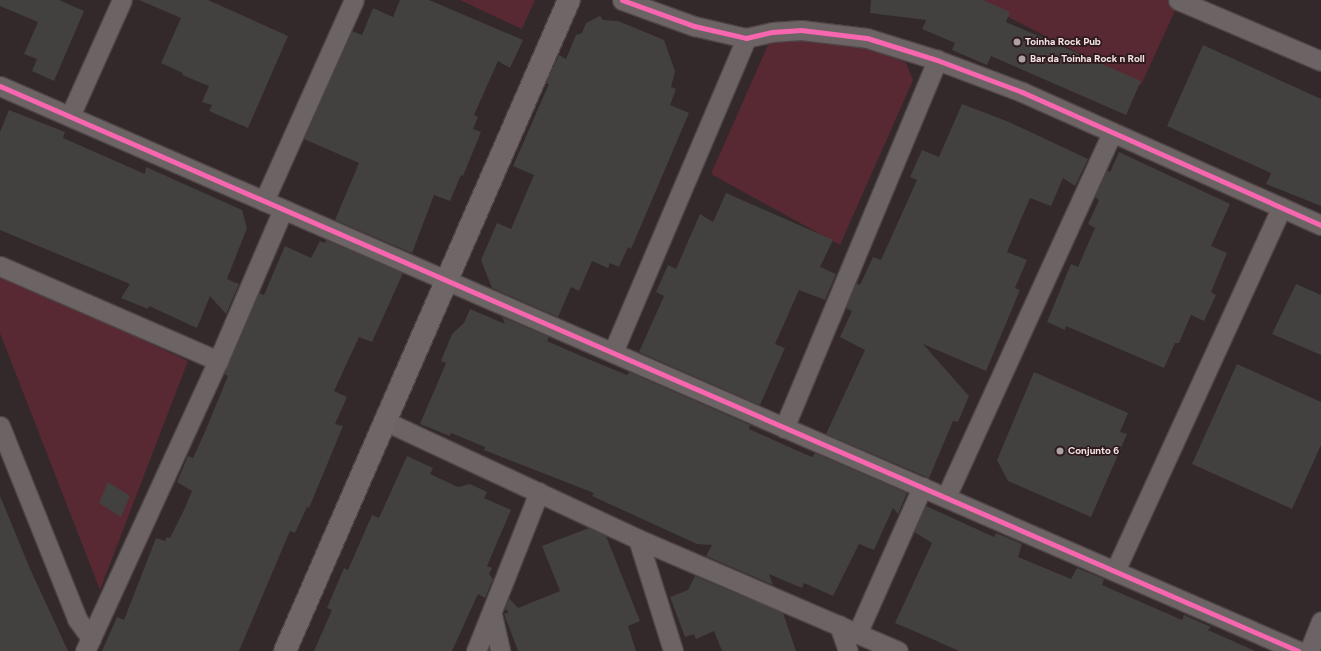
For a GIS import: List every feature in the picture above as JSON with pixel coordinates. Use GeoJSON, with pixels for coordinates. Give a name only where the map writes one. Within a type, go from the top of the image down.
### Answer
{"type":"FeatureCollection","features":[{"type":"Feature","properties":{"kind":"street"},"geometry":{"type":"LineString","coordinates":[[70,116],[122,0]]}},
{"type":"Feature","properties":{"kind":"street"},"geometry":{"type":"LineString","coordinates":[[264,201],[354,0]]}},
{"type":"Feature","properties":{"kind":"street"},"geometry":{"type":"LineString","coordinates":[[285,651],[569,0]]}},
{"type":"Feature","properties":{"kind":"street"},"geometry":{"type":"LineString","coordinates":[[622,0],[694,26],[746,38],[772,32],[801,30],[867,38],[936,60],[1022,92],[1321,225]]}},
{"type":"Feature","properties":{"kind":"street"},"geometry":{"type":"LineString","coordinates":[[1178,0],[1321,61]]}},
{"type":"Feature","properties":{"kind":"street"},"geometry":{"type":"LineString","coordinates":[[613,352],[746,38]]}},
{"type":"Feature","properties":{"kind":"street"},"geometry":{"type":"LineString","coordinates":[[784,428],[936,60]]}},
{"type":"Feature","properties":{"kind":"street"},"geometry":{"type":"LineString","coordinates":[[0,86],[1298,651]]}},
{"type":"Feature","properties":{"kind":"street"},"geometry":{"type":"LineString","coordinates":[[946,497],[1112,132]]}},
{"type":"Feature","properties":{"kind":"street"},"geometry":{"type":"LineString","coordinates":[[1115,571],[1281,208]]}},
{"type":"Feature","properties":{"kind":"street"},"geometry":{"type":"LineString","coordinates":[[88,645],[218,361],[283,209]]}},
{"type":"Feature","properties":{"kind":"street"},"geometry":{"type":"LineString","coordinates":[[0,266],[218,361]]}},
{"type":"Feature","properties":{"kind":"street"},"geometry":{"type":"LineString","coordinates":[[385,421],[638,539],[898,651]]}},
{"type":"Feature","properties":{"kind":"street"},"geometry":{"type":"LineString","coordinates":[[0,426],[88,645]]}},
{"type":"Feature","properties":{"kind":"street"},"geometry":{"type":"LineString","coordinates":[[857,634],[922,487]]}},
{"type":"Feature","properties":{"kind":"street"},"geometry":{"type":"LineString","coordinates":[[476,651],[492,615],[539,492]]}},
{"type":"Feature","properties":{"kind":"street"},"geometry":{"type":"LineString","coordinates":[[638,539],[673,651]]}},
{"type":"Feature","properties":{"kind":"street"},"geometry":{"type":"LineString","coordinates":[[492,615],[500,651]]}},
{"type":"Feature","properties":{"kind":"street"},"geometry":{"type":"LineString","coordinates":[[1309,651],[1321,621]]}},
{"type":"Feature","properties":{"kind":"street"},"geometry":{"type":"LineString","coordinates":[[839,625],[848,651]]}},
{"type":"Feature","properties":{"kind":"shaded area"},"geometry":{"type":"Polygon","coordinates":[[[460,0],[535,0],[522,29],[460,0]]]}},
{"type":"Feature","properties":{"kind":"shaded area"},"geometry":{"type":"Polygon","coordinates":[[[975,0],[1180,0],[1141,85],[975,0]]]}},
{"type":"Feature","properties":{"kind":"shaded area"},"geometry":{"type":"Polygon","coordinates":[[[772,36],[822,40],[878,51],[906,63],[913,80],[840,245],[711,174],[772,36]]]}},
{"type":"Feature","properties":{"kind":"shaded area"},"geometry":{"type":"Polygon","coordinates":[[[0,274],[188,361],[100,590],[0,333],[0,274]]]}},
{"type":"Feature","properties":{"kind":"building"},"geometry":{"type":"Polygon","coordinates":[[[0,0],[59,0],[84,11],[54,81],[32,71],[37,59],[24,54],[38,22],[0,6],[0,0]]]}},
{"type":"Feature","properties":{"kind":"building"},"geometry":{"type":"Polygon","coordinates":[[[139,0],[208,0],[288,36],[248,128],[209,111],[212,105],[202,102],[209,86],[182,75],[183,73],[161,63],[181,18],[139,0]]]}},
{"type":"Feature","properties":{"kind":"building"},"geometry":{"type":"Polygon","coordinates":[[[400,0],[429,0],[523,40],[510,68],[498,61],[474,115],[478,117],[473,129],[481,132],[463,176],[461,175],[450,201],[434,195],[412,253],[335,220],[359,163],[304,139],[352,31],[362,35],[373,8],[393,17],[400,0]]]}},
{"type":"Feature","properties":{"kind":"building"},"geometry":{"type":"Polygon","coordinates":[[[871,0],[983,0],[1010,12],[1006,22],[1141,81],[1126,115],[991,56],[987,65],[952,50],[955,43],[922,29],[926,20],[870,13],[871,0]]]}},
{"type":"Feature","properties":{"kind":"building"},"geometry":{"type":"Polygon","coordinates":[[[600,16],[603,20],[618,21],[664,40],[675,71],[671,87],[676,89],[670,105],[689,113],[631,249],[628,247],[619,267],[610,263],[608,268],[592,261],[579,291],[571,287],[558,317],[492,288],[481,260],[497,223],[511,229],[534,175],[513,166],[549,84],[546,83],[559,55],[566,59],[576,35],[582,33],[586,23],[600,16]]]}},
{"type":"Feature","properties":{"kind":"building"},"geometry":{"type":"Polygon","coordinates":[[[1203,45],[1321,99],[1321,206],[1266,184],[1271,173],[1167,126],[1203,45]]]}},
{"type":"Feature","properties":{"kind":"building"},"geometry":{"type":"Polygon","coordinates":[[[962,104],[1009,122],[1088,159],[1075,186],[1063,178],[1051,206],[1030,198],[1007,252],[1027,260],[1015,288],[1020,290],[986,371],[923,344],[969,396],[958,422],[953,421],[929,478],[826,434],[865,350],[840,337],[852,311],[846,308],[856,283],[860,285],[873,257],[881,260],[917,180],[910,177],[922,150],[939,157],[962,104]]]}},
{"type":"Feature","properties":{"kind":"building"},"geometry":{"type":"Polygon","coordinates":[[[9,110],[65,132],[63,138],[145,174],[146,167],[242,210],[247,228],[227,279],[239,284],[226,314],[210,296],[197,328],[149,306],[148,309],[121,298],[130,284],[0,230],[0,132],[9,110]]]}},
{"type":"Feature","properties":{"kind":"building"},"geometry":{"type":"Polygon","coordinates":[[[1119,152],[1230,204],[1211,246],[1227,253],[1211,292],[1216,295],[1204,321],[1191,315],[1179,343],[1175,343],[1164,368],[1066,326],[1065,330],[1047,322],[1071,264],[1078,267],[1095,228],[1088,224],[1099,200],[1095,197],[1107,170],[1110,172],[1119,152]]]}},
{"type":"Feature","properties":{"kind":"building"},"geometry":{"type":"Polygon","coordinates":[[[726,193],[833,240],[820,267],[836,274],[825,300],[799,290],[775,344],[785,348],[760,405],[639,352],[664,296],[656,292],[668,265],[676,269],[700,214],[713,222],[726,193]]]}},
{"type":"Feature","properties":{"kind":"building"},"geometry":{"type":"Polygon","coordinates":[[[326,240],[403,273],[372,342],[359,337],[334,391],[347,397],[335,424],[343,426],[309,508],[307,507],[295,533],[290,531],[239,651],[102,651],[117,617],[124,620],[156,538],[165,541],[167,537],[170,538],[184,510],[192,491],[177,482],[188,456],[193,458],[204,434],[228,376],[224,374],[259,293],[264,295],[285,246],[311,258],[320,241],[325,243],[326,240]]]}},
{"type":"Feature","properties":{"kind":"building"},"geometry":{"type":"Polygon","coordinates":[[[1296,284],[1321,295],[1321,355],[1272,334],[1296,284]]]}},
{"type":"Feature","properties":{"kind":"building"},"geometry":{"type":"Polygon","coordinates":[[[470,309],[505,324],[502,317],[549,337],[547,341],[588,359],[627,375],[629,372],[750,425],[749,429],[812,457],[815,453],[907,493],[898,514],[893,508],[874,550],[859,544],[833,596],[804,583],[802,588],[769,574],[773,585],[706,556],[712,545],[697,544],[592,496],[594,493],[484,450],[485,447],[451,433],[450,436],[420,424],[446,363],[441,361],[452,334],[464,323],[470,309]]]}},
{"type":"Feature","properties":{"kind":"building"},"geometry":{"type":"Polygon","coordinates":[[[1237,364],[1321,402],[1321,445],[1292,509],[1192,464],[1237,364]]]}},
{"type":"Feature","properties":{"kind":"building","name":"Conjunto 6"},"geometry":{"type":"Polygon","coordinates":[[[1034,372],[1128,413],[1120,432],[1127,434],[1091,517],[1008,481],[997,460],[1034,372]]]}},
{"type":"Feature","properties":{"kind":"building"},"geometry":{"type":"Polygon","coordinates":[[[407,456],[433,468],[430,474],[458,487],[470,484],[487,492],[484,498],[511,510],[487,566],[492,568],[489,574],[493,579],[485,598],[478,594],[452,651],[314,651],[332,610],[327,608],[344,568],[348,570],[372,515],[379,518],[407,456]]]}},
{"type":"Feature","properties":{"kind":"building"},"geometry":{"type":"Polygon","coordinates":[[[108,482],[130,496],[121,517],[99,503],[108,482]]]}},
{"type":"Feature","properties":{"kind":"building"},"geometry":{"type":"Polygon","coordinates":[[[0,496],[31,571],[68,651],[0,651],[0,496]]]}},
{"type":"Feature","properties":{"kind":"building"},"geometry":{"type":"Polygon","coordinates":[[[926,506],[994,537],[996,533],[1022,544],[1018,557],[1071,579],[1077,568],[1104,579],[1102,585],[1182,620],[1184,615],[1211,627],[1208,630],[1255,651],[959,651],[895,623],[932,543],[914,532],[926,506]]]}},
{"type":"Feature","properties":{"kind":"building"},"geometry":{"type":"Polygon","coordinates":[[[589,528],[606,536],[640,621],[628,626],[636,651],[518,651],[504,614],[509,612],[505,609],[509,598],[518,608],[560,591],[542,546],[589,528]]]}},
{"type":"Feature","properties":{"kind":"building"},"geometry":{"type":"Polygon","coordinates":[[[695,576],[783,613],[796,651],[722,651],[714,631],[696,639],[694,634],[685,637],[670,597],[688,590],[695,576]]]}},
{"type":"Feature","properties":{"kind":"cycle path"},"geometry":{"type":"LineString","coordinates":[[622,0],[694,26],[746,38],[772,32],[801,30],[867,38],[937,60],[1022,92],[1321,225]]}},
{"type":"Feature","properties":{"kind":"cycle path"},"geometry":{"type":"LineString","coordinates":[[0,86],[1298,651]]}},
{"type":"Feature","properties":{"kind":"place","name":"Toinha Rock Pub"},"geometry":{"type":"Point","coordinates":[1017,42]}},
{"type":"Feature","properties":{"kind":"place","name":"Bar da Toinha Rock n Roll"},"geometry":{"type":"Point","coordinates":[1022,59]}},
{"type":"Feature","properties":{"kind":"place","name":"Conjunto 6"},"geometry":{"type":"Point","coordinates":[1060,451]}}]}
